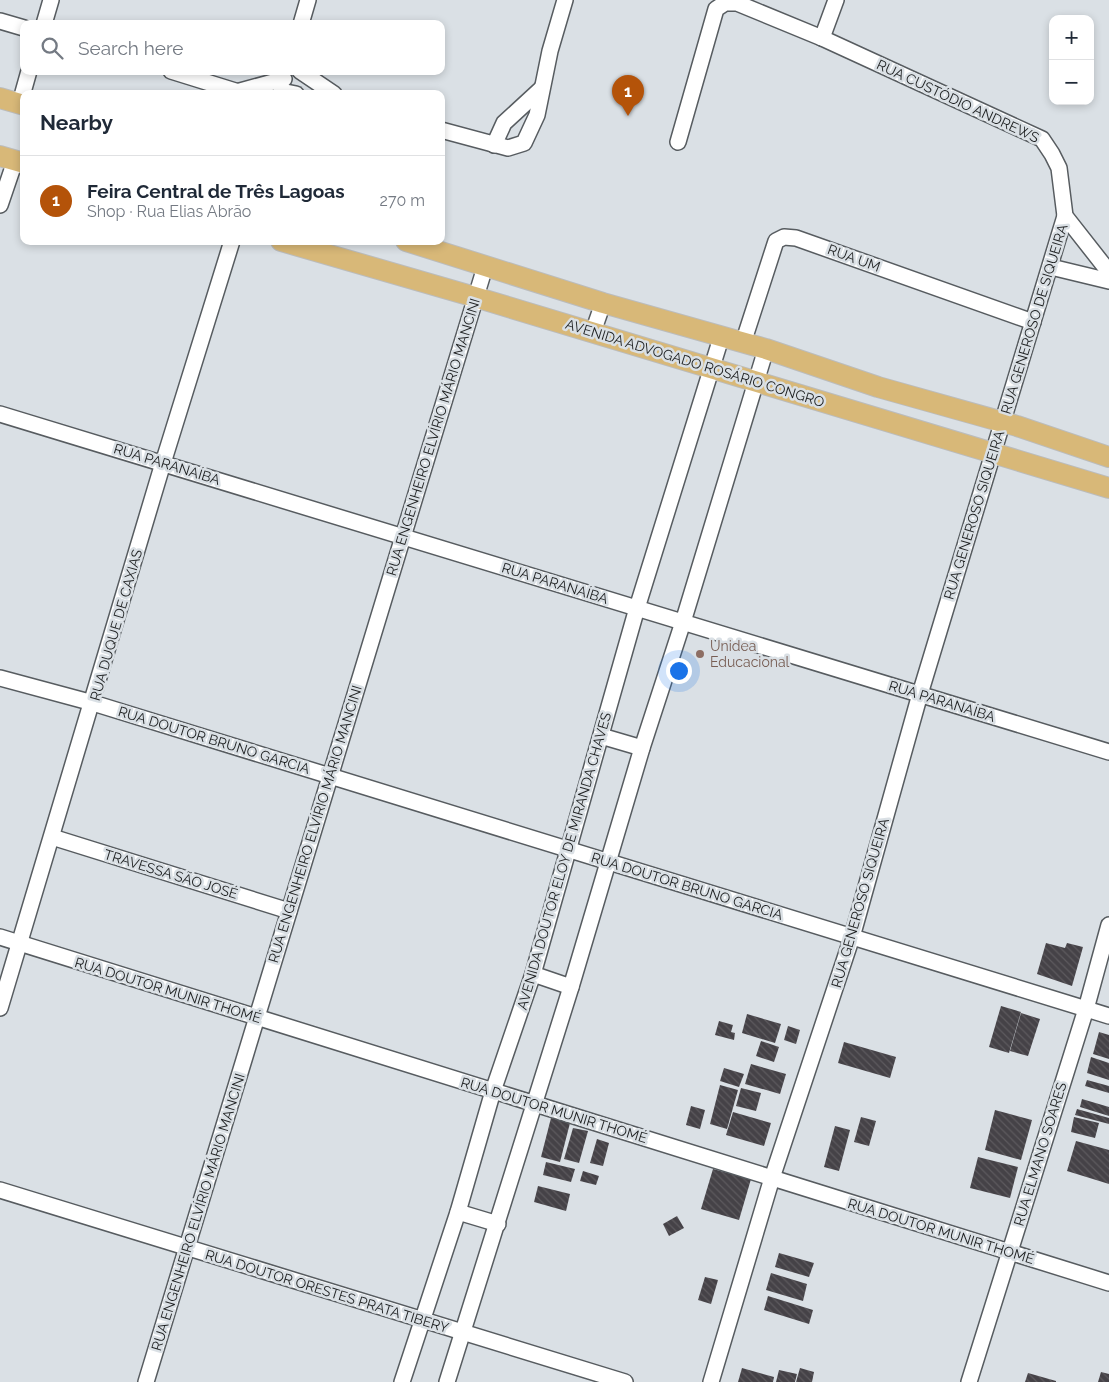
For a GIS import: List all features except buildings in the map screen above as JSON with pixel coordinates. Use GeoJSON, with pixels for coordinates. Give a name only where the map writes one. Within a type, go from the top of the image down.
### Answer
{"type":"FeatureCollection","features":[{"type":"Feature","properties":{"kind":"main road"},"geometry":{"type":"LineString","coordinates":[[0,98],[20,103]]}},
{"type":"Feature","properties":{"kind":"main road","name":"AVENIDA ADVOGADO ROSÁRIO CONGRO"},"geometry":{"type":"LineString","coordinates":[[295,245],[475,296],[1109,488]]}},
{"type":"Feature","properties":{"kind":"main road"},"geometry":{"type":"LineString","coordinates":[[418,245],[603,303],[721,338],[766,349],[878,387],[954,407],[1109,457]]}},
{"type":"Feature","properties":{"kind":"main road"},"geometry":{"type":"LineString","coordinates":[[867,415],[878,387]]}},
{"type":"Feature","properties":{"kind":"street"},"geometry":{"type":"LineString","coordinates":[[45,20],[51,0]]}},
{"type":"Feature","properties":{"kind":"street"},"geometry":{"type":"LineString","coordinates":[[302,20],[308,0]]}},
{"type":"Feature","properties":{"kind":"street"},"geometry":{"type":"LineString","coordinates":[[445,131],[508,148],[524,143],[537,115],[550,51],[565,0]]}},
{"type":"Feature","properties":{"kind":"street"},"geometry":{"type":"LineString","coordinates":[[822,38],[836,0]]}},
{"type":"Feature","properties":{"kind":"street","name":"RUA CUSTÓDIO ANDREWS"},"geometry":{"type":"LineString","coordinates":[[678,142],[716,10],[726,3],[737,3],[822,38],[1042,140],[1059,168],[1065,216]]}},
{"type":"Feature","properties":{"kind":"street"},"geometry":{"type":"LineString","coordinates":[[0,21],[20,27]]}},
{"type":"Feature","properties":{"kind":"street"},"geometry":{"type":"LineString","coordinates":[[25,90],[28,75]]}},
{"type":"Feature","properties":{"kind":"street"},"geometry":{"type":"LineString","coordinates":[[184,75],[233,90]]}},
{"type":"Feature","properties":{"kind":"street"},"geometry":{"type":"LineString","coordinates":[[306,75],[328,90]]}},
{"type":"Feature","properties":{"kind":"street"},"geometry":{"type":"LineString","coordinates":[[261,90],[286,86]]}},
{"type":"Feature","properties":{"kind":"street"},"geometry":{"type":"LineString","coordinates":[[494,145],[504,123],[542,89]]}},
{"type":"Feature","properties":{"kind":"street"},"geometry":{"type":"LineString","coordinates":[[0,205],[13,160]]}},
{"type":"Feature","properties":{"kind":"street"},"geometry":{"type":"LineString","coordinates":[[1065,216],[1109,272]]}},
{"type":"Feature","properties":{"kind":"street","name":"RUA GENEROSO DE SIQUEIRA"},"geometry":{"type":"LineString","coordinates":[[1002,422],[1051,268],[1065,216]]}},
{"type":"Feature","properties":{"kind":"street","name":"RUA UM"},"geometry":{"type":"LineString","coordinates":[[743,344],[776,241],[784,237],[796,238],[1033,322]]}},
{"type":"Feature","properties":{"kind":"street","name":"RUA DUQUE DE CAXIAS"},"geometry":{"type":"LineString","coordinates":[[0,1008],[93,703],[163,463],[231,245]]}},
{"type":"Feature","properties":{"kind":"street","name":"RUA ENGENHEIRO ELVÍRIO MÁRIO MANCINI"},"geometry":{"type":"LineString","coordinates":[[146,1382],[484,267]]}},
{"type":"Feature","properties":{"kind":"street"},"geometry":{"type":"LineString","coordinates":[[1051,268],[1109,281]]}},
{"type":"Feature","properties":{"kind":"street"},"geometry":{"type":"LineString","coordinates":[[593,332],[603,303]]}},
{"type":"Feature","properties":{"kind":"street","name":"AVENIDA DOUTOR ELOY DE MIRANDA CHAVES"},"geometry":{"type":"LineString","coordinates":[[402,1382],[458,1212],[493,1091],[533,974],[637,608],[721,338]]}},
{"type":"Feature","properties":{"kind":"street"},"geometry":{"type":"LineString","coordinates":[[447,1382],[610,862],[642,748],[683,622],[766,349]]}},
{"type":"Feature","properties":{"kind":"street","name":"RUA PARANAÍBA"},"geometry":{"type":"LineString","coordinates":[[0,414],[1109,752]]}},
{"type":"Feature","properties":{"kind":"street","name":"RUA GENEROSO SIQUEIRA"},"geometry":{"type":"LineString","coordinates":[[711,1382],[772,1178],[852,937],[920,694],[1002,422]]}},
{"type":"Feature","properties":{"kind":"street","name":"RUA DOUTOR BRUNO GARCIA"},"geometry":{"type":"LineString","coordinates":[[0,678],[93,703],[1109,1016]]}},
{"type":"Feature","properties":{"kind":"street"},"geometry":{"type":"LineString","coordinates":[[600,736],[642,748]]}},
{"type":"Feature","properties":{"kind":"street","name":"TRAVESSA SÃO JOSÉ"},"geometry":{"type":"LineString","coordinates":[[52,837],[289,911]]}},
{"type":"Feature","properties":{"kind":"street","name":"RUA ELMANO SOARES"},"geometry":{"type":"LineString","coordinates":[[969,1382],[1086,1009],[1109,925]]}},
{"type":"Feature","properties":{"kind":"street","name":"RUA DOUTOR MUNIR THOMÉ"},"geometry":{"type":"LineString","coordinates":[[0,937],[1109,1283]]}},
{"type":"Feature","properties":{"kind":"street"},"geometry":{"type":"LineString","coordinates":[[533,974],[571,987]]}},
{"type":"Feature","properties":{"kind":"street","name":"RUA DOUTOR ORESTES PRATA TIBERY"},"geometry":{"type":"LineString","coordinates":[[0,1190],[625,1382]]}},
{"type":"Feature","properties":{"kind":"street"},"geometry":{"type":"LineString","coordinates":[[458,1212],[498,1224]]}},
{"type":"Feature","properties":{"kind":"place","name":"Feira Central de Três Lagoas"},"geometry":{"type":"Point","coordinates":[628,116]}},
{"type":"Feature","properties":{"kind":"place","name":"Unidea Educacional"},"geometry":{"type":"Point","coordinates":[700,654]}}]}
